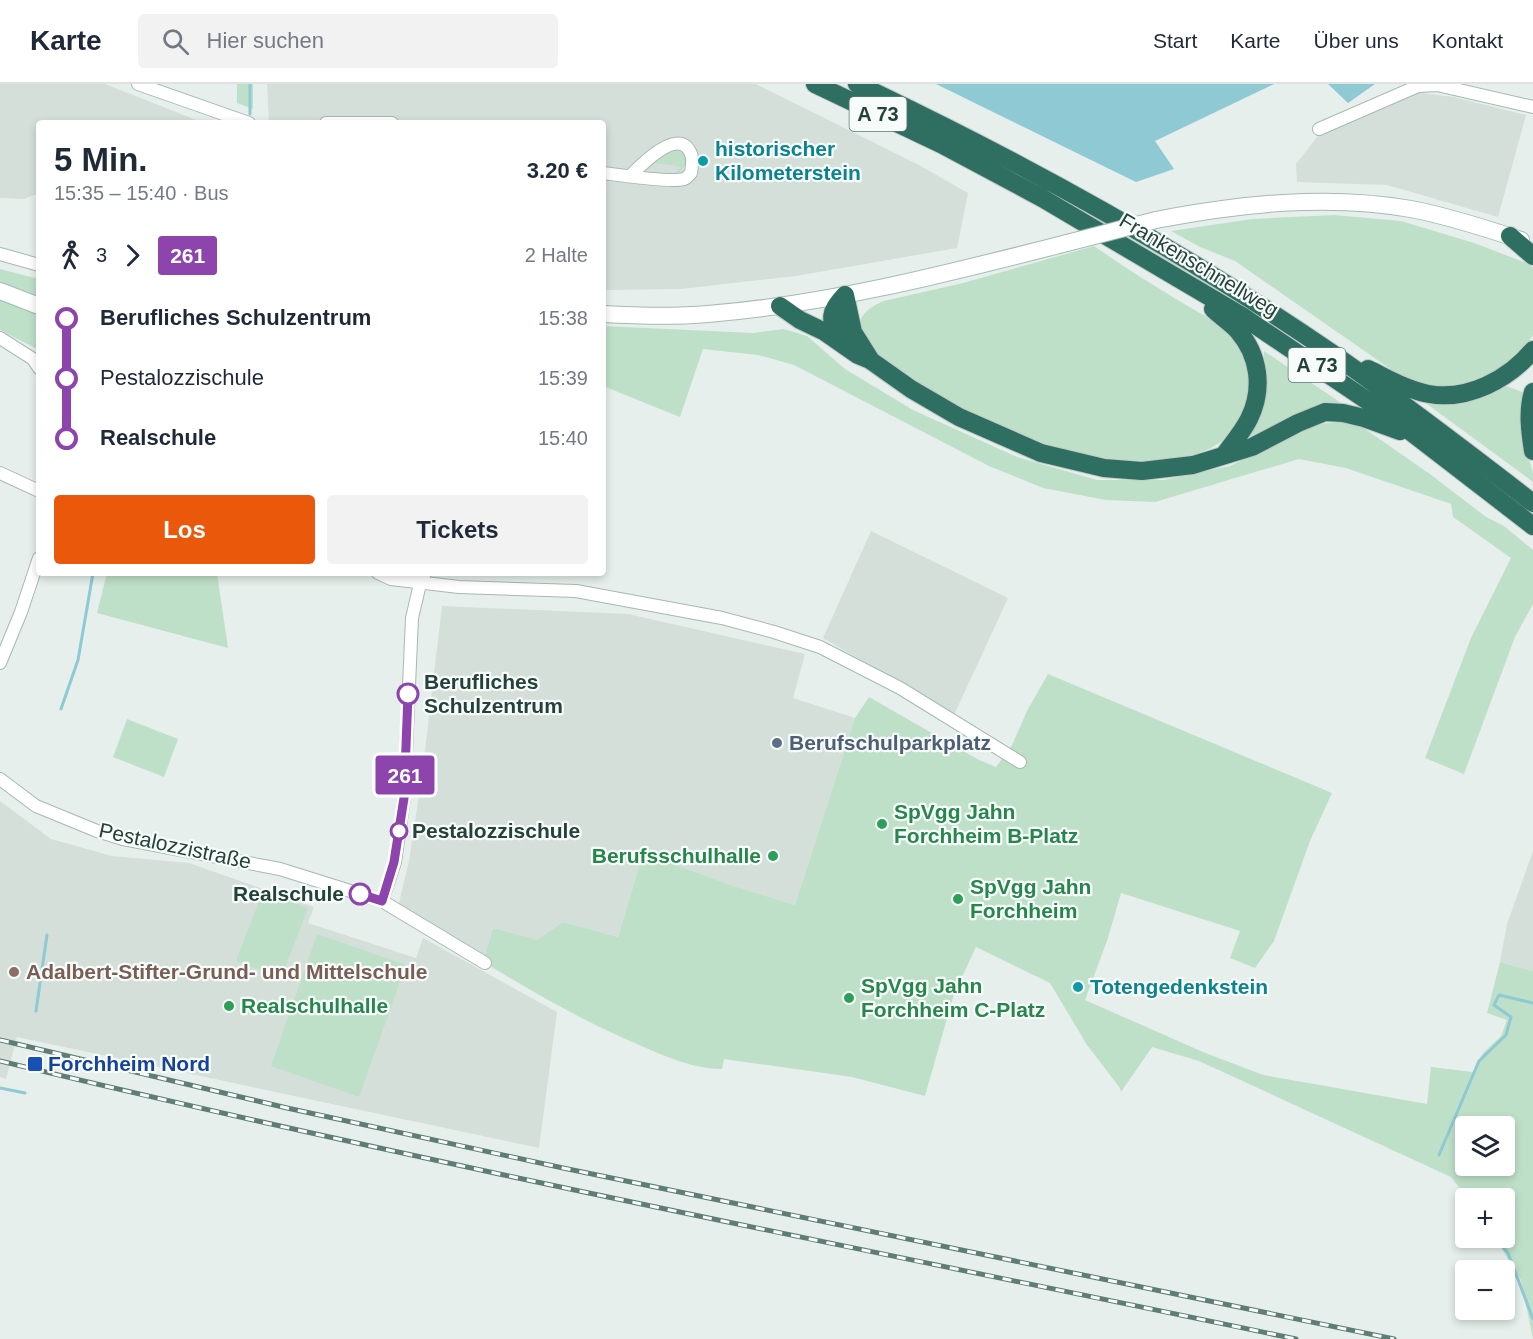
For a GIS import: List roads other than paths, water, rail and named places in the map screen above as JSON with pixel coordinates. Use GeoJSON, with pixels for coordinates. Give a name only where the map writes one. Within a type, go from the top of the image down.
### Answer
{"type":"FeatureCollection","features":[{"type":"Feature","properties":{"kind":"highway","name":"Frankenschnellweg"},"geometry":{"type":"LineString","coordinates":[[815,84],[941,144],[1042,198],[1202,292],[1329,373],[1428,443],[1533,526]]}},
{"type":"Feature","properties":{"kind":"highway","name":"Frankenschnellweg"},"geometry":{"type":"LineString","coordinates":[[857,84],[1050,180],[1191,263],[1333,354],[1437,429],[1533,503]]}},
{"type":"Feature","properties":{"kind":"highway"},"geometry":{"type":"LineString","coordinates":[[1510,236],[1533,256]]}},
{"type":"Feature","properties":{"kind":"highway"},"geometry":{"type":"LineString","coordinates":[[1202,292],[1214,311],[1238,331],[1257,369],[1257,390],[1249,420],[1225,454]]}},
{"type":"Feature","properties":{"kind":"highway"},"geometry":{"type":"LineString","coordinates":[[839,341],[831,318],[834,307],[845,295]]}},
{"type":"Feature","properties":{"kind":"highway"},"geometry":{"type":"LineString","coordinates":[[845,295],[853,332],[870,360]]}},
{"type":"Feature","properties":{"kind":"highway"},"geometry":{"type":"LineString","coordinates":[[780,306],[959,417],[1019,444],[1065,460],[1104,468],[1142,471],[1193,465],[1252,447],[1325,412],[1364,418],[1390,426],[1428,443]]}},
{"type":"Feature","properties":{"kind":"highway"},"geometry":{"type":"LineString","coordinates":[[1333,354],[1408,388],[1429,394],[1446,395],[1485,386],[1510,372],[1533,350]]}},
{"type":"Feature","properties":{"kind":"highway"},"geometry":{"type":"LineString","coordinates":[[1533,392],[1530,401],[1530,429],[1533,451]]}},
{"type":"Feature","properties":{"kind":"main road"},"geometry":{"type":"LineString","coordinates":[[606,315],[707,314],[780,306],[845,295],[920,279],[1156,220],[1236,207],[1344,202],[1409,209],[1458,220],[1533,244]]}},
{"type":"Feature","properties":{"kind":"main road"},"geometry":{"type":"LineString","coordinates":[[0,291],[36,305]]}},
{"type":"Feature","properties":{"kind":"street"},"geometry":{"type":"LineString","coordinates":[[138,84],[240,120]]}},
{"type":"Feature","properties":{"kind":"street"},"geometry":{"type":"LineString","coordinates":[[1319,129],[1418,86],[1437,85],[1533,107]]}},
{"type":"Feature","properties":{"kind":"street"},"geometry":{"type":"LineString","coordinates":[[606,173],[630,176],[675,180],[686,178],[691,173],[692,155],[687,146],[681,142],[674,143],[664,147],[630,176]]}},
{"type":"Feature","properties":{"kind":"street"},"geometry":{"type":"LineString","coordinates":[[0,254],[36,264]]}},
{"type":"Feature","properties":{"kind":"street"},"geometry":{"type":"LineString","coordinates":[[0,338],[33,359],[36,364]]}},
{"type":"Feature","properties":{"kind":"street"},"geometry":{"type":"LineString","coordinates":[[0,473],[36,490]]}},
{"type":"Feature","properties":{"kind":"street"},"geometry":{"type":"LineString","coordinates":[[0,663],[36,567]]}},
{"type":"Feature","properties":{"kind":"street"},"geometry":{"type":"LineString","coordinates":[[384,576],[391,579],[423,578],[459,587],[576,591],[722,618],[774,632],[820,646],[900,688],[1020,762]]}},
{"type":"Feature","properties":{"kind":"street"},"geometry":{"type":"LineString","coordinates":[[382,901],[394,862],[404,798],[412,618],[423,578]]}},
{"type":"Feature","properties":{"kind":"street","name":"Pestalozzistraße"},"geometry":{"type":"LineString","coordinates":[[0,779],[36,806],[97,831],[123,839],[280,869],[382,901],[485,963]]}},
{"type":"Feature","properties":{"kind":"water"},"geometry":{"type":"Polygon","coordinates":[[[936,84],[1274,84],[1155,141],[1174,169],[1136,182],[936,84]]]}},
{"type":"Feature","properties":{"kind":"water"},"geometry":{"type":"Polygon","coordinates":[[[1328,84],[1375,84],[1348,103],[1328,84]]]}},
{"type":"Feature","properties":{"kind":"waterway"},"geometry":{"type":"LineString","coordinates":[[250,84],[250,114]]}},
{"type":"Feature","properties":{"kind":"waterway"},"geometry":{"type":"LineString","coordinates":[[61,709],[78,660],[92,576]]}},
{"type":"Feature","properties":{"kind":"waterway"},"geometry":{"type":"LineString","coordinates":[[36,1011],[47,935]]}},
{"type":"Feature","properties":{"kind":"waterway"},"geometry":{"type":"LineString","coordinates":[[1439,1155],[1479,1061],[1506,1035],[1511,1017],[1494,1005],[1499,995],[1533,1003]]}},
{"type":"Feature","properties":{"kind":"waterway"},"geometry":{"type":"LineString","coordinates":[[0,1088],[25,1093]]}},
{"type":"Feature","properties":{"kind":"waterway"},"geometry":{"type":"LineString","coordinates":[[1504,1248],[1508,1253],[1533,1319]]}},
{"type":"Feature","properties":{"kind":"railway"},"geometry":{"type":"LineString","coordinates":[[0,1040],[287,1108],[563,1168],[1394,1339]]}},
{"type":"Feature","properties":{"kind":"railway"},"geometry":{"type":"LineString","coordinates":[[0,1061],[485,1171],[1296,1339]]}},
{"type":"Feature","properties":{"kind":"place","name":"historischer Kilometerstein"},"geometry":{"type":"Point","coordinates":[703,161]}},
{"type":"Feature","properties":{"kind":"place","name":"Berufliches Schulzentrum"},"geometry":{"type":"Point","coordinates":[408,694]}},
{"type":"Feature","properties":{"kind":"place","name":"Berufschulparkplatz"},"geometry":{"type":"Point","coordinates":[777,743]}},
{"type":"Feature","properties":{"kind":"place","name":"SpVgg Jahn Forchheim B-Platz"},"geometry":{"type":"Point","coordinates":[882,824]}},
{"type":"Feature","properties":{"kind":"place","name":"Pestalozzischule"},"geometry":{"type":"Point","coordinates":[399,831]}},
{"type":"Feature","properties":{"kind":"place","name":"Berufsschulhalle"},"geometry":{"type":"Point","coordinates":[773,856]}},
{"type":"Feature","properties":{"kind":"place","name":"Realschule"},"geometry":{"type":"Point","coordinates":[360,894]}},
{"type":"Feature","properties":{"kind":"place","name":"SpVgg Jahn Forchheim"},"geometry":{"type":"Point","coordinates":[958,899]}},
{"type":"Feature","properties":{"kind":"place","name":"Adalbert-Stifter-Grund- und Mittelschule"},"geometry":{"type":"Point","coordinates":[14,972]}},
{"type":"Feature","properties":{"kind":"place","name":"Totengedenkstein"},"geometry":{"type":"Point","coordinates":[1078,987]}},
{"type":"Feature","properties":{"kind":"place","name":"SpVgg Jahn Forchheim C-Platz"},"geometry":{"type":"Point","coordinates":[849,998]}},
{"type":"Feature","properties":{"kind":"place","name":"Realschulhalle"},"geometry":{"type":"Point","coordinates":[229,1006]}},
{"type":"Feature","properties":{"kind":"place","name":"Forchheim Nord"},"geometry":{"type":"Point","coordinates":[35,1064]}}]}
